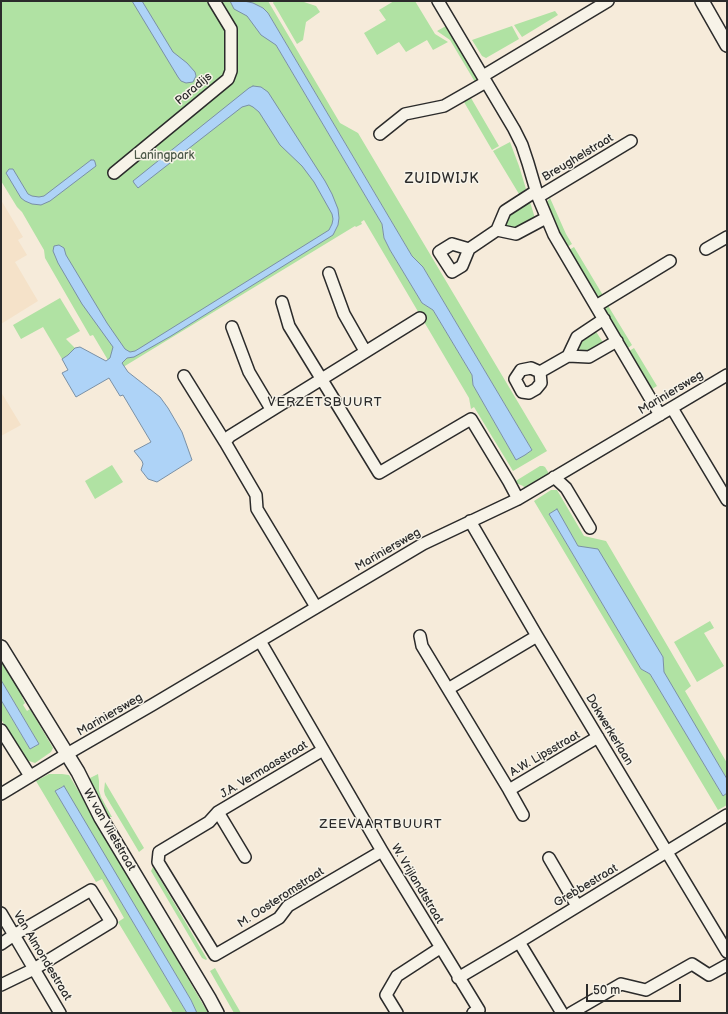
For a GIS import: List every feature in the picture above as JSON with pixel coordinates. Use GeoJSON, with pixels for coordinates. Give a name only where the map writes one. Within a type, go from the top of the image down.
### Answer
{"type":"FeatureCollection","features":[{"type":"Feature","properties":{"kind":"street","name":"Paradijs"},"geometry":{"type":"LineString","coordinates":[[114,173],[228,78],[231,71],[231,29],[214,1]]}},
{"type":"Feature","properties":{"kind":"street"},"geometry":{"type":"LineString","coordinates":[[438,1],[522,145],[537,194],[554,235],[660,415]]}},
{"type":"Feature","properties":{"kind":"street"},"geometry":{"type":"LineString","coordinates":[[380,134],[405,114],[444,106],[608,1]]}},
{"type":"Feature","properties":{"kind":"street"},"geometry":{"type":"LineString","coordinates":[[704,1],[727,45]]}},
{"type":"Feature","properties":{"kind":"street","name":"Breughelstraat"},"geometry":{"type":"LineString","coordinates":[[497,230],[504,211],[631,141]]}},
{"type":"Feature","properties":{"kind":"street"},"geometry":{"type":"LineString","coordinates":[[470,249],[497,230],[516,234],[546,218]]}},
{"type":"Feature","properties":{"kind":"street"},"geometry":{"type":"LineString","coordinates":[[706,249],[727,237]]}},
{"type":"Feature","properties":{"kind":"street"},"geometry":{"type":"LineString","coordinates":[[596,306],[670,261]]}},
{"type":"Feature","properties":{"kind":"street"},"geometry":{"type":"LineString","coordinates":[[329,273],[344,314],[365,351]]}},
{"type":"Feature","properties":{"kind":"street"},"geometry":{"type":"LineString","coordinates":[[282,302],[289,326],[379,473],[470,419],[518,499]]}},
{"type":"Feature","properties":{"kind":"street"},"geometry":{"type":"LineString","coordinates":[[225,442],[230,436],[271,409],[420,318]]}},
{"type":"Feature","properties":{"kind":"street"},"geometry":{"type":"LineString","coordinates":[[568,356],[576,337],[604,319]]}},
{"type":"Feature","properties":{"kind":"street"},"geometry":{"type":"LineString","coordinates":[[232,327],[249,372],[271,409]]}},
{"type":"Feature","properties":{"kind":"street"},"geometry":{"type":"LineString","coordinates":[[540,372],[568,356],[589,357],[617,341]]}},
{"type":"Feature","properties":{"kind":"street","name":"Mariniersweg"},"geometry":{"type":"LineString","coordinates":[[1,794],[423,544],[518,499],[727,375]]}},
{"type":"Feature","properties":{"kind":"street"},"geometry":{"type":"LineString","coordinates":[[184,376],[256,495],[257,509],[316,607]]}},
{"type":"Feature","properties":{"kind":"street"},"geometry":{"type":"LineString","coordinates":[[672,408],[727,500]]}},
{"type":"Feature","properties":{"kind":"street"},"geometry":{"type":"LineString","coordinates":[[554,477],[566,488],[590,528]]}},
{"type":"Feature","properties":{"kind":"street","name":"Dokwerkerlaan"},"geometry":{"type":"LineString","coordinates":[[470,521],[537,636],[727,952]]}},
{"type":"Feature","properties":{"kind":"street"},"geometry":{"type":"LineString","coordinates":[[420,636],[422,646],[509,790]]}},
{"type":"Feature","properties":{"kind":"street"},"geometry":{"type":"LineString","coordinates":[[448,689],[537,636]]}},
{"type":"Feature","properties":{"kind":"street","name":"W. Vrijlandtstraat"},"geometry":{"type":"LineString","coordinates":[[260,641],[382,851],[478,1010],[473,1013]]}},
{"type":"Feature","properties":{"kind":"street","name":"W. van Vlietstraat"},"geometry":{"type":"LineString","coordinates":[[1,647],[78,772],[101,818],[217,1013]]}},
{"type":"Feature","properties":{"kind":"street"},"geometry":{"type":"LineString","coordinates":[[1,730],[30,776]]}},
{"type":"Feature","properties":{"kind":"street","name":"A.W. Lipsstraat"},"geometry":{"type":"LineString","coordinates":[[523,815],[509,790],[598,737]]}},
{"type":"Feature","properties":{"kind":"street","name":"J.A. Vermaasstraat"},"geometry":{"type":"LineString","coordinates":[[215,955],[158,862],[159,852],[209,822],[218,812],[323,750]]}},
{"type":"Feature","properties":{"kind":"street","name":"J.A. Vermaasstraat"},"geometry":{"type":"LineString","coordinates":[[218,812],[245,857]]}},
{"type":"Feature","properties":{"kind":"street","name":"Grebbestraat"},"geometry":{"type":"LineString","coordinates":[[458,978],[727,815]]}},
{"type":"Feature","properties":{"kind":"street","name":"M. Oosteromstraat"},"geometry":{"type":"LineString","coordinates":[[215,955],[279,918],[288,906],[382,851]]}},
{"type":"Feature","properties":{"kind":"street"},"geometry":{"type":"LineString","coordinates":[[549,858],[577,906]]}},
{"type":"Feature","properties":{"kind":"street"},"geometry":{"type":"LineString","coordinates":[[1,944],[91,890],[111,922],[34,969],[1,985]]}},
{"type":"Feature","properties":{"kind":"street","name":"Van Almondestraat"},"geometry":{"type":"LineString","coordinates":[[1,913],[60,1013]]}},
{"type":"Feature","properties":{"kind":"street"},"geometry":{"type":"LineString","coordinates":[[519,942],[562,1013]]}},
{"type":"Feature","properties":{"kind":"street"},"geometry":{"type":"LineString","coordinates":[[397,1013],[386,995],[397,976],[440,948]]}},
{"type":"Feature","properties":{"kind":"street"},"geometry":{"type":"LineString","coordinates":[[571,1013],[621,984],[646,990],[692,964],[709,975],[727,965]]}},
{"type":"Feature","properties":{"kind":"shaded area"},"geometry":{"type":"Polygon","coordinates":[[[1,200],[23,237],[18,240],[27,255],[15,262],[38,301],[1,324],[1,200]]]}},
{"type":"Feature","properties":{"kind":"shaded area"},"geometry":{"type":"Polygon","coordinates":[[[1,392],[21,425],[1,436],[1,392]]]}},
{"type":"Feature","properties":{"kind":"green space","name":"Laningpark"},"geometry":{"type":"Polygon","coordinates":[[[1,1],[268,1],[340,123],[358,133],[547,451],[513,471],[474,407],[471,409],[469,398],[364,220],[361,222],[362,224],[356,227],[355,226],[115,372],[93,335],[90,336],[45,258],[44,250],[22,212],[17,207],[1,181],[1,1]],[[259,6],[273,42],[382,224],[384,238],[390,250],[422,303],[433,310],[472,375],[473,385],[516,460],[532,450],[423,267],[412,256],[268,13],[259,6]]]}},
{"type":"Feature","properties":{"kind":"green space"},"geometry":{"type":"Polygon","coordinates":[[[274,1],[301,1],[316,6],[320,12],[306,22],[303,40],[297,44],[273,3],[274,1]]]}},
{"type":"Feature","properties":{"kind":"green space"},"geometry":{"type":"Polygon","coordinates":[[[394,1],[415,1],[435,34],[448,42],[433,50],[427,40],[406,52],[399,42],[377,55],[364,33],[386,20],[379,10],[394,1]]]}},
{"type":"Feature","properties":{"kind":"green space"},"geometry":{"type":"Polygon","coordinates":[[[555,11],[558,15],[522,37],[514,25],[555,11]]]}},
{"type":"Feature","properties":{"kind":"green space"},"geometry":{"type":"Polygon","coordinates":[[[446,26],[478,80],[475,82],[450,40],[437,31],[446,26]]]}},
{"type":"Feature","properties":{"kind":"green space"},"geometry":{"type":"Polygon","coordinates":[[[512,26],[519,39],[486,58],[482,56],[472,40],[512,26]]]}},
{"type":"Feature","properties":{"kind":"green space"},"geometry":{"type":"Polygon","coordinates":[[[471,98],[499,146],[492,150],[464,102],[471,98]]]}},
{"type":"Feature","properties":{"kind":"green space"},"geometry":{"type":"Polygon","coordinates":[[[510,142],[526,189],[519,194],[493,151],[510,142]]]}},
{"type":"Feature","properties":{"kind":"green space"},"geometry":{"type":"Polygon","coordinates":[[[550,198],[572,244],[567,247],[546,203],[550,198]]]}},
{"type":"Feature","properties":{"kind":"green space"},"geometry":{"type":"Polygon","coordinates":[[[530,202],[535,218],[514,229],[506,227],[504,223],[506,218],[514,211],[530,202]]]}},
{"type":"Feature","properties":{"kind":"green space"},"geometry":{"type":"Polygon","coordinates":[[[574,247],[604,297],[601,299],[597,297],[569,250],[574,247]]]}},
{"type":"Feature","properties":{"kind":"green space"},"geometry":{"type":"Polygon","coordinates":[[[60,298],[80,331],[66,339],[75,348],[62,359],[43,327],[21,339],[13,325],[60,298]]]}},
{"type":"Feature","properties":{"kind":"green space"},"geometry":{"type":"Polygon","coordinates":[[[607,304],[632,345],[628,348],[605,309],[605,305],[607,304]]]}},
{"type":"Feature","properties":{"kind":"green space"},"geometry":{"type":"Polygon","coordinates":[[[595,330],[604,344],[591,352],[581,351],[578,346],[579,341],[595,330]]]}},
{"type":"Feature","properties":{"kind":"green space"},"geometry":{"type":"Polygon","coordinates":[[[634,348],[657,386],[652,389],[629,351],[634,348]]]}},
{"type":"Feature","properties":{"kind":"green space"},"geometry":{"type":"Polygon","coordinates":[[[112,465],[123,482],[95,499],[85,481],[112,465]]]}},
{"type":"Feature","properties":{"kind":"green space"},"geometry":{"type":"Polygon","coordinates":[[[540,466],[545,467],[548,472],[547,475],[525,488],[514,482],[540,466]]]}},
{"type":"Feature","properties":{"kind":"green space"},"geometry":{"type":"Polygon","coordinates":[[[551,490],[557,490],[584,536],[606,541],[691,686],[685,691],[727,763],[727,779],[663,672],[663,657],[578,546],[557,510],[549,514],[641,669],[650,674],[723,796],[727,793],[727,805],[718,810],[534,501],[551,490]]]}},
{"type":"Feature","properties":{"kind":"green space"},"geometry":{"type":"Polygon","coordinates":[[[710,621],[714,628],[704,633],[724,666],[697,682],[674,642],[710,621]]]}},
{"type":"Feature","properties":{"kind":"green space"},"geometry":{"type":"Polygon","coordinates":[[[1,659],[24,695],[22,697],[25,703],[23,705],[27,711],[30,709],[53,748],[51,752],[35,763],[26,760],[1,719],[1,700],[30,749],[39,744],[1,680],[1,659]]]}},
{"type":"Feature","properties":{"kind":"green space"},"geometry":{"type":"Polygon","coordinates":[[[49,774],[69,775],[208,1013],[197,1013],[191,1000],[63,786],[55,791],[187,1013],[173,1013],[118,922],[124,918],[102,879],[96,882],[36,781],[49,774]]]}},
{"type":"Feature","properties":{"kind":"green space"},"geometry":{"type":"Polygon","coordinates":[[[98,774],[101,797],[112,817],[106,816],[88,779],[98,774]]]}},
{"type":"Feature","properties":{"kind":"green space"},"geometry":{"type":"Polygon","coordinates":[[[105,782],[144,848],[139,852],[105,795],[105,782]]]}},
{"type":"Feature","properties":{"kind":"green space"},"geometry":{"type":"Polygon","coordinates":[[[153,867],[207,959],[206,960],[202,958],[151,871],[153,867]]]}},
{"type":"Feature","properties":{"kind":"green space"},"geometry":{"type":"Polygon","coordinates":[[[215,968],[241,1013],[234,1013],[210,971],[215,968]]]}},
{"type":"Feature","properties":{"kind":"water"},"geometry":{"type":"Polygon","coordinates":[[[132,1],[142,1],[173,52],[187,63],[195,72],[196,76],[193,82],[186,83],[181,81],[132,1]]]}},
{"type":"Feature","properties":{"kind":"water"},"geometry":{"type":"Polygon","coordinates":[[[230,1],[244,1],[253,3],[263,8],[268,13],[412,256],[423,267],[532,450],[525,455],[516,460],[473,385],[472,375],[433,310],[422,303],[390,250],[384,238],[382,224],[276,45],[261,35],[247,16],[234,9],[230,1]]]}},
{"type":"Feature","properties":{"kind":"water"},"geometry":{"type":"Polygon","coordinates":[[[253,86],[261,87],[268,92],[325,181],[338,209],[338,225],[333,235],[171,336],[134,357],[127,358],[122,363],[128,372],[160,397],[168,408],[182,432],[192,460],[157,482],[148,479],[141,470],[143,464],[142,461],[134,451],[151,442],[123,395],[120,396],[109,378],[76,397],[62,373],[68,370],[62,359],[75,348],[80,347],[106,361],[110,358],[113,347],[82,304],[58,263],[53,251],[54,246],[59,245],[64,248],[66,255],[107,323],[125,349],[130,352],[140,348],[329,230],[333,219],[332,214],[314,182],[302,166],[280,145],[259,112],[249,105],[242,107],[138,188],[134,183],[133,181],[253,86]]]}},
{"type":"Feature","properties":{"kind":"water"},"geometry":{"type":"Polygon","coordinates":[[[91,160],[94,160],[96,166],[50,201],[41,205],[32,204],[21,198],[6,173],[9,169],[13,169],[28,194],[39,197],[44,196],[91,160]]]}},
{"type":"Feature","properties":{"kind":"water"},"geometry":{"type":"Polygon","coordinates":[[[557,509],[578,546],[598,549],[663,657],[664,672],[727,779],[727,793],[723,796],[650,674],[641,669],[549,514],[557,509]]]}},
{"type":"Feature","properties":{"kind":"water"},"geometry":{"type":"Polygon","coordinates":[[[1,680],[39,744],[30,749],[1,700],[1,680]]]}},
{"type":"Feature","properties":{"kind":"water"},"geometry":{"type":"Polygon","coordinates":[[[64,786],[191,1000],[197,1013],[187,1013],[55,791],[64,786]]]}},
{"type":"Feature","properties":{"kind":"district","name":"ZUIDWIJK"},"geometry":{"type":"Point","coordinates":[442,179]}},
{"type":"Feature","properties":{"kind":"district","name":"VERZETSBUURT"},"geometry":{"type":"Point","coordinates":[325,403]}},
{"type":"Feature","properties":{"kind":"district","name":"ZEEVAARTBUURT"},"geometry":{"type":"Point","coordinates":[381,825]}}]}
